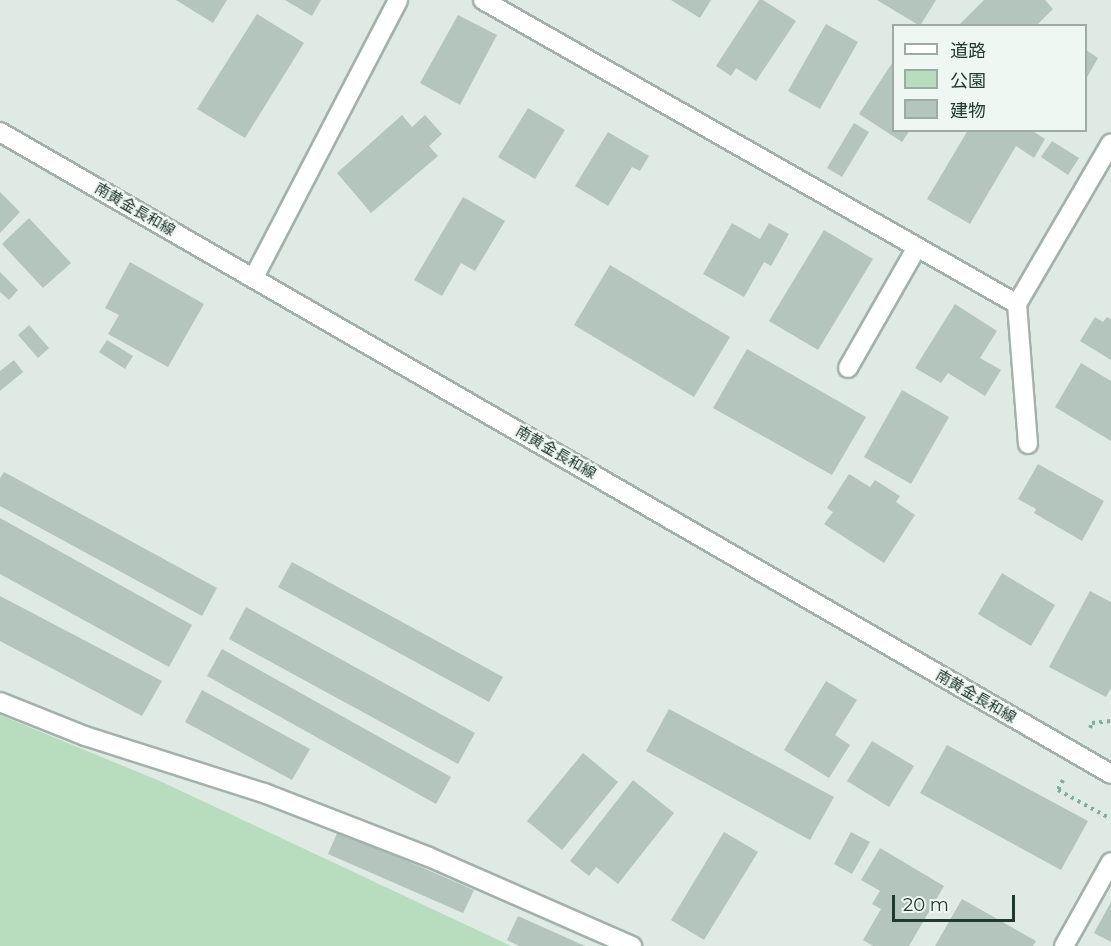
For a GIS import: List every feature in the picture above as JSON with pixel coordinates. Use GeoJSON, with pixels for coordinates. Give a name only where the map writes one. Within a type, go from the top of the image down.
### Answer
{"type":"FeatureCollection","features":[{"type":"Feature","properties":{"kind":"street"},"geometry":{"type":"LineString","coordinates":[[254,278],[398,0]]}},
{"type":"Feature","properties":{"kind":"street"},"geometry":{"type":"LineString","coordinates":[[483,0],[1017,304]]}},
{"type":"Feature","properties":{"kind":"street","name":"南黄金長和線"},"geometry":{"type":"LineString","coordinates":[[0,132],[1111,774]]}},
{"type":"Feature","properties":{"kind":"street"},"geometry":{"type":"LineString","coordinates":[[1028,444],[1017,304],[1111,143]]}},
{"type":"Feature","properties":{"kind":"street"},"geometry":{"type":"LineString","coordinates":[[848,368],[917,247]]}},
{"type":"Feature","properties":{"kind":"street"},"geometry":{"type":"LineString","coordinates":[[0,702],[85,736],[264,794],[429,856],[632,946]]}},
{"type":"Feature","properties":{"kind":"street"},"geometry":{"type":"LineString","coordinates":[[1064,946],[1111,862]]}},
{"type":"Feature","properties":{"kind":"green space"},"geometry":{"type":"Polygon","coordinates":[[[0,715],[162,782],[511,946],[0,946],[0,715]]]}},
{"type":"Feature","properties":{"kind":"building"},"geometry":{"type":"Polygon","coordinates":[[[176,0],[227,0],[213,23],[176,0]]]}},
{"type":"Feature","properties":{"kind":"building"},"geometry":{"type":"Polygon","coordinates":[[[285,0],[321,0],[312,16],[285,0]]]}},
{"type":"Feature","properties":{"kind":"building"},"geometry":{"type":"Polygon","coordinates":[[[671,0],[711,0],[700,18],[671,0]]]}},
{"type":"Feature","properties":{"kind":"building"},"geometry":{"type":"Polygon","coordinates":[[[759,0],[763,0],[796,21],[756,81],[736,68],[731,76],[716,66],[759,0]]]}},
{"type":"Feature","properties":{"kind":"building"},"geometry":{"type":"Polygon","coordinates":[[[877,0],[936,0],[921,24],[917,24],[877,0]]]}},
{"type":"Feature","properties":{"kind":"building"},"geometry":{"type":"Polygon","coordinates":[[[984,0],[1045,0],[1053,9],[1038,24],[960,24],[984,0]]]}},
{"type":"Feature","properties":{"kind":"building"},"geometry":{"type":"Polygon","coordinates":[[[257,14],[304,43],[245,138],[197,109],[257,14]]]}},
{"type":"Feature","properties":{"kind":"building"},"geometry":{"type":"Polygon","coordinates":[[[458,15],[497,35],[460,105],[420,83],[458,15]]]}},
{"type":"Feature","properties":{"kind":"building"},"geometry":{"type":"Polygon","coordinates":[[[826,24],[858,42],[820,109],[788,91],[826,24]]]}},
{"type":"Feature","properties":{"kind":"building"},"geometry":{"type":"Polygon","coordinates":[[[1087,51],[1098,58],[1087,77],[1087,51]]]}},
{"type":"Feature","properties":{"kind":"building"},"geometry":{"type":"Polygon","coordinates":[[[892,63],[892,132],[909,132],[902,142],[859,114],[892,63]]]}},
{"type":"Feature","properties":{"kind":"building"},"geometry":{"type":"Polygon","coordinates":[[[528,108],[565,130],[535,179],[498,157],[528,108]]]}},
{"type":"Feature","properties":{"kind":"building"},"geometry":{"type":"Polygon","coordinates":[[[402,115],[412,127],[425,115],[442,134],[429,146],[438,156],[371,213],[337,173],[402,115]]]}},
{"type":"Feature","properties":{"kind":"building"},"geometry":{"type":"Polygon","coordinates":[[[854,123],[869,132],[842,177],[827,168],[854,123]]]}},
{"type":"Feature","properties":{"kind":"building"},"geometry":{"type":"Polygon","coordinates":[[[608,132],[649,156],[640,171],[632,167],[608,206],[575,186],[608,132]]]}},
{"type":"Feature","properties":{"kind":"building"},"geometry":{"type":"Polygon","coordinates":[[[967,132],[1034,132],[1045,139],[1034,158],[1016,146],[970,224],[927,199],[967,132]]]}},
{"type":"Feature","properties":{"kind":"building"},"geometry":{"type":"Polygon","coordinates":[[[1052,141],[1079,158],[1068,175],[1041,157],[1052,141]]]}},
{"type":"Feature","properties":{"kind":"building"},"geometry":{"type":"Polygon","coordinates":[[[0,192],[20,212],[0,233],[0,192]]]}},
{"type":"Feature","properties":{"kind":"building"},"geometry":{"type":"Polygon","coordinates":[[[463,197],[505,221],[475,271],[461,263],[442,296],[414,280],[463,197]]]}},
{"type":"Feature","properties":{"kind":"building"},"geometry":{"type":"Polygon","coordinates":[[[29,218],[71,263],[43,288],[2,244],[29,218]]]}},
{"type":"Feature","properties":{"kind":"building"},"geometry":{"type":"Polygon","coordinates":[[[732,223],[760,239],[769,223],[789,234],[771,266],[764,262],[744,297],[703,274],[732,223]]]}},
{"type":"Feature","properties":{"kind":"building"},"geometry":{"type":"Polygon","coordinates":[[[824,230],[873,259],[818,350],[769,321],[824,230]]]}},
{"type":"Feature","properties":{"kind":"building"},"geometry":{"type":"Polygon","coordinates":[[[130,262],[204,304],[168,367],[108,334],[119,315],[105,308],[130,262]]]}},
{"type":"Feature","properties":{"kind":"building"},"geometry":{"type":"Polygon","coordinates":[[[610,265],[730,337],[694,397],[574,325],[610,265]]]}},
{"type":"Feature","properties":{"kind":"building"},"geometry":{"type":"Polygon","coordinates":[[[0,272],[18,290],[9,300],[0,292],[0,272]]]}},
{"type":"Feature","properties":{"kind":"building"},"geometry":{"type":"Polygon","coordinates":[[[955,304],[997,331],[980,358],[1001,370],[985,396],[948,373],[941,383],[915,368],[955,304]]]}},
{"type":"Feature","properties":{"kind":"building"},"geometry":{"type":"Polygon","coordinates":[[[1095,317],[1103,322],[1107,317],[1111,319],[1111,360],[1080,341],[1095,317]]]}},
{"type":"Feature","properties":{"kind":"building"},"geometry":{"type":"Polygon","coordinates":[[[29,325],[49,348],[38,358],[18,335],[29,325]]]}},
{"type":"Feature","properties":{"kind":"building"},"geometry":{"type":"Polygon","coordinates":[[[107,340],[133,356],[125,369],[99,352],[107,340]]]}},
{"type":"Feature","properties":{"kind":"building"},"geometry":{"type":"Polygon","coordinates":[[[747,349],[866,417],[832,475],[713,408],[747,349]]]}},
{"type":"Feature","properties":{"kind":"building"},"geometry":{"type":"Polygon","coordinates":[[[14,360],[23,372],[0,391],[0,371],[14,360]]]}},
{"type":"Feature","properties":{"kind":"building"},"geometry":{"type":"Polygon","coordinates":[[[1081,363],[1111,381],[1111,441],[1055,407],[1081,363]]]}},
{"type":"Feature","properties":{"kind":"building"},"geometry":{"type":"Polygon","coordinates":[[[902,390],[949,417],[911,484],[864,457],[902,390]]]}},
{"type":"Feature","properties":{"kind":"building"},"geometry":{"type":"Polygon","coordinates":[[[1038,464],[1104,501],[1082,541],[1034,513],[1036,509],[1018,499],[1038,464]]]}},
{"type":"Feature","properties":{"kind":"building"},"geometry":{"type":"Polygon","coordinates":[[[4,472],[217,588],[202,616],[0,506],[0,478],[4,472]]]}},
{"type":"Feature","properties":{"kind":"building"},"geometry":{"type":"Polygon","coordinates":[[[849,474],[870,487],[875,480],[900,496],[896,502],[915,515],[884,563],[824,524],[833,512],[827,508],[849,474]]]}},
{"type":"Feature","properties":{"kind":"building"},"geometry":{"type":"Polygon","coordinates":[[[0,518],[192,625],[169,667],[0,574],[0,518]]]}},
{"type":"Feature","properties":{"kind":"building"},"geometry":{"type":"Polygon","coordinates":[[[292,562],[503,677],[489,702],[278,587],[292,562]]]}},
{"type":"Feature","properties":{"kind":"building"},"geometry":{"type":"Polygon","coordinates":[[[1002,573],[1055,605],[1031,646],[978,614],[1002,573]]]}},
{"type":"Feature","properties":{"kind":"building"},"geometry":{"type":"Polygon","coordinates":[[[1090,591],[1111,602],[1111,688],[1106,697],[1049,667],[1090,591]]]}},
{"type":"Feature","properties":{"kind":"building"},"geometry":{"type":"Polygon","coordinates":[[[0,596],[162,681],[142,716],[0,641],[0,596]]]}},
{"type":"Feature","properties":{"kind":"building"},"geometry":{"type":"Polygon","coordinates":[[[246,607],[475,733],[458,764],[229,639],[246,607]]]}},
{"type":"Feature","properties":{"kind":"building"},"geometry":{"type":"Polygon","coordinates":[[[222,649],[451,777],[436,804],[207,676],[222,649]]]}},
{"type":"Feature","properties":{"kind":"building"},"geometry":{"type":"Polygon","coordinates":[[[826,681],[857,700],[835,735],[850,745],[829,778],[784,750],[826,681]]]}},
{"type":"Feature","properties":{"kind":"building"},"geometry":{"type":"Polygon","coordinates":[[[202,690],[310,749],[292,780],[185,722],[202,690]]]}},
{"type":"Feature","properties":{"kind":"building"},"geometry":{"type":"Polygon","coordinates":[[[669,709],[834,797],[810,840],[646,751],[669,709]]]}},
{"type":"Feature","properties":{"kind":"building"},"geometry":{"type":"Polygon","coordinates":[[[872,741],[914,766],[889,807],[847,781],[872,741]]]}},
{"type":"Feature","properties":{"kind":"building"},"geometry":{"type":"Polygon","coordinates":[[[947,745],[1088,821],[1061,870],[920,793],[947,745]]]}},
{"type":"Feature","properties":{"kind":"building"},"geometry":{"type":"Polygon","coordinates":[[[583,753],[618,782],[562,850],[527,821],[583,753]]]}},
{"type":"Feature","properties":{"kind":"building"},"geometry":{"type":"Polygon","coordinates":[[[633,780],[674,813],[618,884],[596,867],[589,876],[570,861],[633,780]]]}},
{"type":"Feature","properties":{"kind":"building"},"geometry":{"type":"Polygon","coordinates":[[[338,831],[474,890],[463,913],[328,854],[338,831]]]}},
{"type":"Feature","properties":{"kind":"building"},"geometry":{"type":"Polygon","coordinates":[[[724,832],[758,852],[704,940],[671,920],[724,832]]]}},
{"type":"Feature","properties":{"kind":"building"},"geometry":{"type":"Polygon","coordinates":[[[851,832],[870,842],[852,874],[834,864],[851,832]]]}},
{"type":"Feature","properties":{"kind":"building"},"geometry":{"type":"Polygon","coordinates":[[[880,848],[944,886],[909,946],[873,946],[863,940],[881,909],[872,904],[880,891],[861,880],[880,848]]]}},
{"type":"Feature","properties":{"kind":"building"},"geometry":{"type":"Polygon","coordinates":[[[962,899],[1036,941],[1033,946],[935,946],[962,899]]]}},
{"type":"Feature","properties":{"kind":"building"},"geometry":{"type":"Polygon","coordinates":[[[1111,902],[1111,942],[1094,933],[1111,902]]]}},
{"type":"Feature","properties":{"kind":"building"},"geometry":{"type":"Polygon","coordinates":[[[518,916],[585,946],[519,946],[507,940],[518,916]]]}}]}
